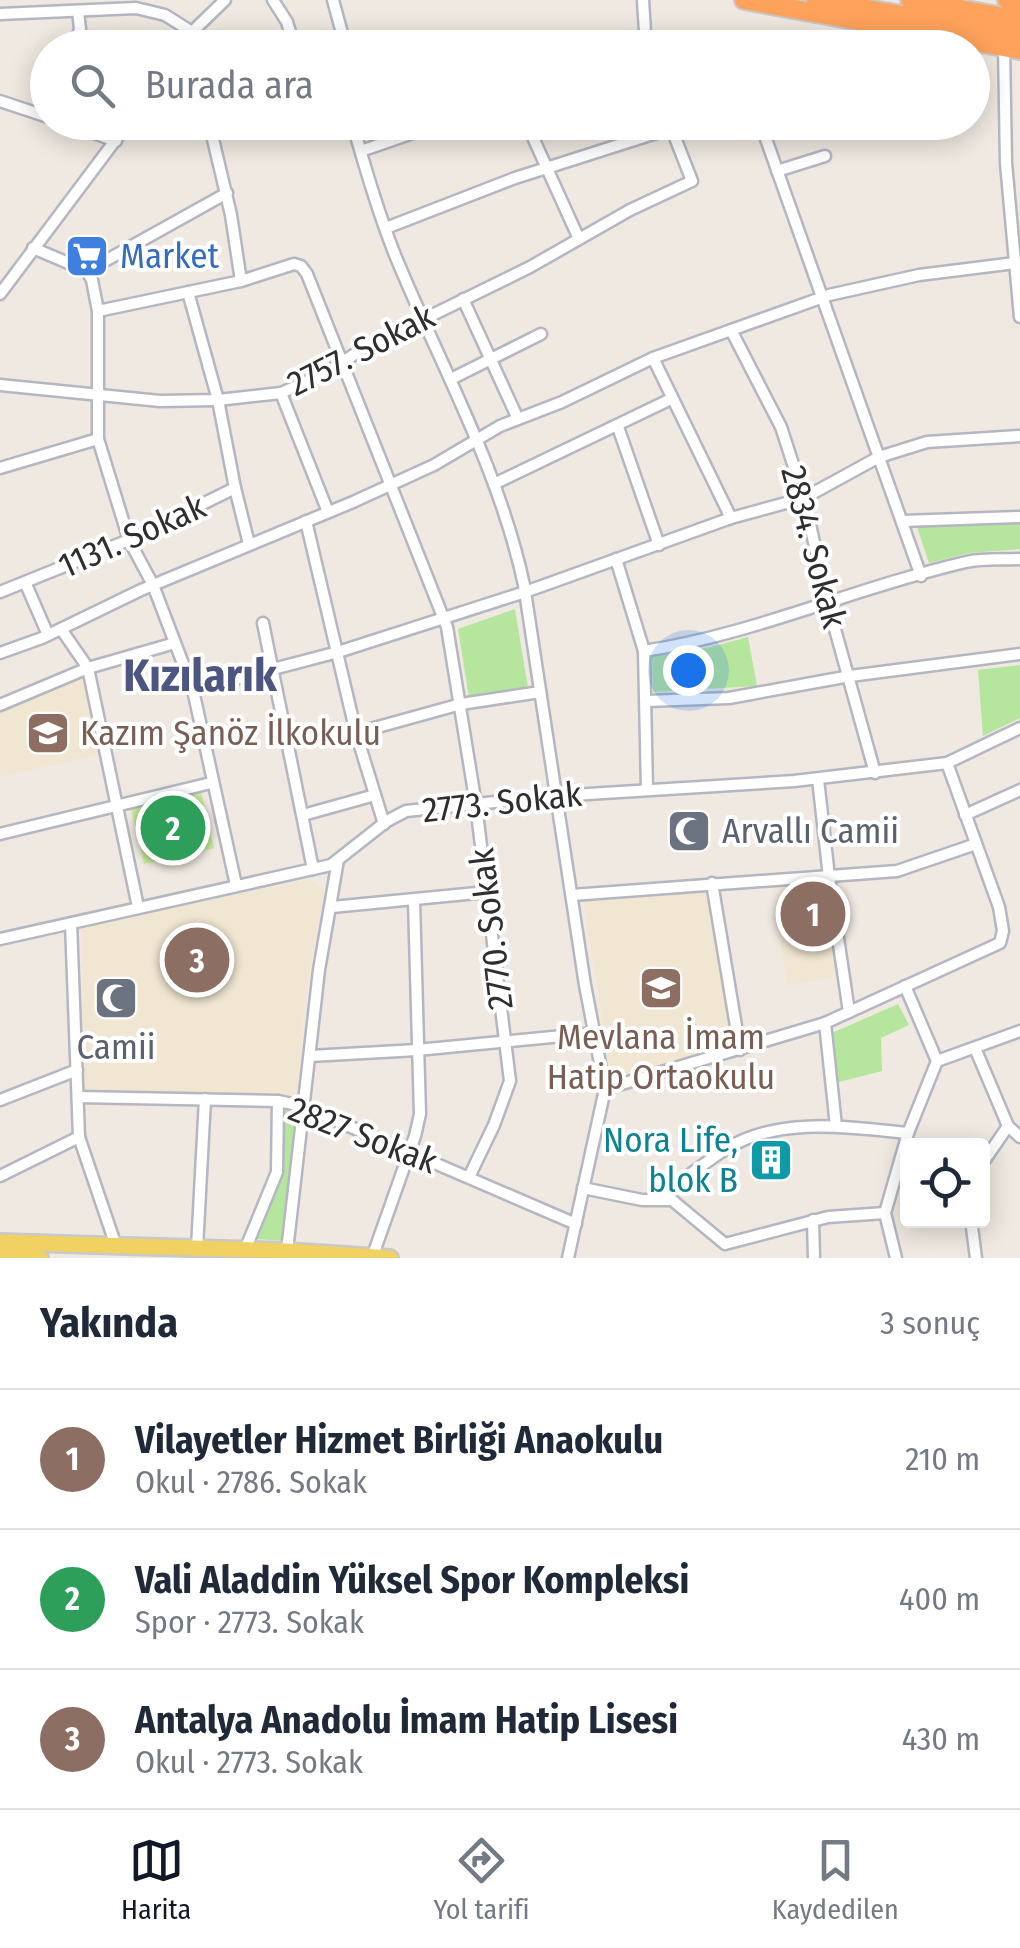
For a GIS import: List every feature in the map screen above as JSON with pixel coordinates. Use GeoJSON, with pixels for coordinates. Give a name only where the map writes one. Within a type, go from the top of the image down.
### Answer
{"type":"FeatureCollection","features":[{"type":"Feature","properties":{"kind":"highway"},"geometry":{"type":"LineString","coordinates":[[744,0],[908,30]]}},
{"type":"Feature","properties":{"kind":"highway"},"geometry":{"type":"LineString","coordinates":[[816,0],[986,30]]}},
{"type":"Feature","properties":{"kind":"highway"},"geometry":{"type":"LineString","coordinates":[[910,0],[1020,20]]}},
{"type":"Feature","properties":{"kind":"highway"},"geometry":{"type":"LineString","coordinates":[[1010,0],[1020,2]]}},
{"type":"Feature","properties":{"kind":"highway"},"geometry":{"type":"LineString","coordinates":[[990,31],[1020,36]]}},
{"type":"Feature","properties":{"kind":"main road"},"geometry":{"type":"LineString","coordinates":[[0,1242],[390,1258]]}},
{"type":"Feature","properties":{"kind":"main road"},"geometry":{"type":"LineString","coordinates":[[0,1257],[40,1258]]}},
{"type":"Feature","properties":{"kind":"street"},"geometry":{"type":"LineString","coordinates":[[194,30],[225,0]]}},
{"type":"Feature","properties":{"kind":"street"},"geometry":{"type":"LineString","coordinates":[[273,0],[289,30]]}},
{"type":"Feature","properties":{"kind":"street"},"geometry":{"type":"LineString","coordinates":[[332,0],[341,30]]}},
{"type":"Feature","properties":{"kind":"street"},"geometry":{"type":"LineString","coordinates":[[644,0],[645,30]]}},
{"type":"Feature","properties":{"kind":"street"},"geometry":{"type":"LineString","coordinates":[[0,14],[78,12],[137,4],[189,30]]}},
{"type":"Feature","properties":{"kind":"street"},"geometry":{"type":"LineString","coordinates":[[78,12],[80,30]]}},
{"type":"Feature","properties":{"kind":"street"},"geometry":{"type":"LineString","coordinates":[[1012,49],[1006,162],[1020,317]]}},
{"type":"Feature","properties":{"kind":"street"},"geometry":{"type":"LineString","coordinates":[[0,102],[30,111]]}},
{"type":"Feature","properties":{"kind":"street"},"geometry":{"type":"LineString","coordinates":[[98,311],[241,282],[227,193],[213,140]]}},
{"type":"Feature","properties":{"kind":"street"},"geometry":{"type":"LineString","coordinates":[[358,140],[386,228],[494,484],[515,544],[525,592],[604,1089],[568,1258]]}},
{"type":"Feature","properties":{"kind":"street"},"geometry":{"type":"LineString","coordinates":[[361,151],[393,140]]}},
{"type":"Feature","properties":{"kind":"street"},"geometry":{"type":"LineString","coordinates":[[534,140],[579,239]]}},
{"type":"Feature","properties":{"kind":"street"},"geometry":{"type":"LineString","coordinates":[[386,228],[627,140]]}},
{"type":"Feature","properties":{"kind":"street","name":"2757. Sokak"},"geometry":{"type":"LineString","coordinates":[[0,386],[160,401],[281,393],[692,181],[676,140]]}},
{"type":"Feature","properties":{"kind":"street"},"geometry":{"type":"LineString","coordinates":[[766,140],[921,576]]}},
{"type":"Feature","properties":{"kind":"street"},"geometry":{"type":"LineString","coordinates":[[0,294],[116,141]]}},
{"type":"Feature","properties":{"kind":"street"},"geometry":{"type":"LineString","coordinates":[[777,170],[825,156]]}},
{"type":"Feature","properties":{"kind":"street"},"geometry":{"type":"LineString","coordinates":[[1006,162],[1020,164]]}},
{"type":"Feature","properties":{"kind":"street"},"geometry":{"type":"LineString","coordinates":[[87,272],[227,193]]}},
{"type":"Feature","properties":{"kind":"street"},"geometry":{"type":"LineString","coordinates":[[33,248],[87,272],[92,280],[98,311],[98,438],[129,540],[153,585],[193,690],[236,885]]}},
{"type":"Feature","properties":{"kind":"street","name":"2770. Sokak"},"geometry":{"type":"LineString","coordinates":[[241,282],[294,264],[301,266],[442,616],[461,704],[476,805],[510,1081],[469,1177]]}},
{"type":"Feature","properties":{"kind":"street"},"geometry":{"type":"LineString","coordinates":[[0,653],[390,486],[518,419],[653,358],[820,297],[919,275],[1015,264]]}},
{"type":"Feature","properties":{"kind":"street","name":"1131. Sokak"},"geometry":{"type":"LineString","coordinates":[[0,592],[129,540],[234,488],[218,400],[188,292]]}},
{"type":"Feature","properties":{"kind":"street"},"geometry":{"type":"LineString","coordinates":[[463,299],[518,419]]}},
{"type":"Feature","properties":{"kind":"street","name":"2834. Sokak"},"geometry":{"type":"LineString","coordinates":[[731,330],[782,427],[875,773]]}},
{"type":"Feature","properties":{"kind":"street"},"geometry":{"type":"LineString","coordinates":[[451,378],[541,334]]}},
{"type":"Feature","properties":{"kind":"street"},"geometry":{"type":"LineString","coordinates":[[653,358],[732,518]]}},
{"type":"Feature","properties":{"kind":"street"},"geometry":{"type":"LineString","coordinates":[[281,393],[328,512]]}},
{"type":"Feature","properties":{"kind":"street"},"geometry":{"type":"LineString","coordinates":[[494,484],[671,399]]}},
{"type":"Feature","properties":{"kind":"street"},"geometry":{"type":"LineString","coordinates":[[618,427],[659,545]]}},
{"type":"Feature","properties":{"kind":"street"},"geometry":{"type":"LineString","coordinates":[[193,690],[338,652],[525,592],[732,518],[804,498],[880,457],[927,442],[1020,436]]}},
{"type":"Feature","properties":{"kind":"street"},"geometry":{"type":"LineString","coordinates":[[0,468],[98,438]]}},
{"type":"Feature","properties":{"kind":"street"},"geometry":{"type":"LineString","coordinates":[[234,488],[250,544]]}},
{"type":"Feature","properties":{"kind":"street"},"geometry":{"type":"LineString","coordinates":[[902,521],[1020,517]]}},
{"type":"Feature","properties":{"kind":"street"},"geometry":{"type":"LineString","coordinates":[[306,521],[356,733],[384,824]]}},
{"type":"Feature","properties":{"kind":"street"},"geometry":{"type":"LineString","coordinates":[[616,559],[644,650],[646,789]]}},
{"type":"Feature","properties":{"kind":"street"},"geometry":{"type":"LineString","coordinates":[[644,650],[698,642],[968,562],[1020,559]]}},
{"type":"Feature","properties":{"kind":"street"},"geometry":{"type":"LineString","coordinates":[[25,582],[48,635]]}},
{"type":"Feature","properties":{"kind":"street"},"geometry":{"type":"LineString","coordinates":[[263,623],[313,869]]}},
{"type":"Feature","properties":{"kind":"street"},"geometry":{"type":"LineString","coordinates":[[61,629],[88,668],[138,907]]}},
{"type":"Feature","properties":{"kind":"street"},"geometry":{"type":"LineString","coordinates":[[0,705],[88,668],[175,643]]}},
{"type":"Feature","properties":{"kind":"street"},"geometry":{"type":"LineString","coordinates":[[647,702],[729,698],[850,676],[1020,654]]}},
{"type":"Feature","properties":{"kind":"street"},"geometry":{"type":"LineString","coordinates":[[356,733],[461,704],[540,692]]}},
{"type":"Feature","properties":{"kind":"street","name":"2773. Sokak"},"geometry":{"type":"LineString","coordinates":[[0,939],[331,865],[406,811],[875,773],[947,763],[1020,728]]}},
{"type":"Feature","properties":{"kind":"street"},"geometry":{"type":"LineString","coordinates":[[604,1089],[824,1024],[1000,943],[1003,939],[999,907],[947,763]]}},
{"type":"Feature","properties":{"kind":"street"},"geometry":{"type":"LineString","coordinates":[[818,779],[828,877],[849,1012]]}},
{"type":"Feature","properties":{"kind":"street"},"geometry":{"type":"LineString","coordinates":[[0,834],[212,783]]}},
{"type":"Feature","properties":{"kind":"street"},"geometry":{"type":"LineString","coordinates":[[965,815],[1020,790]]}},
{"type":"Feature","properties":{"kind":"street"},"geometry":{"type":"LineString","coordinates":[[302,815],[375,795]]}},
{"type":"Feature","properties":{"kind":"street"},"geometry":{"type":"LineString","coordinates":[[572,894],[897,871],[976,844]]}},
{"type":"Feature","properties":{"kind":"street"},"geometry":{"type":"LineString","coordinates":[[287,1251],[319,970],[338,860]]}},
{"type":"Feature","properties":{"kind":"street"},"geometry":{"type":"LineString","coordinates":[[712,883],[740,1050]]}},
{"type":"Feature","properties":{"kind":"street"},"geometry":{"type":"LineString","coordinates":[[332,907],[487,892]]}},
{"type":"Feature","properties":{"kind":"street"},"geometry":{"type":"LineString","coordinates":[[373,1255],[410,1151],[420,1108],[414,901]]}},
{"type":"Feature","properties":{"kind":"street"},"geometry":{"type":"LineString","coordinates":[[71,923],[79,1137],[116,1246]]}},
{"type":"Feature","properties":{"kind":"street"},"geometry":{"type":"LineString","coordinates":[[896,1258],[886,1213],[908,1133],[937,1061],[906,986]]}},
{"type":"Feature","properties":{"kind":"street"},"geometry":{"type":"LineString","coordinates":[[824,1024],[836,1126]]}},
{"type":"Feature","properties":{"kind":"street"},"geometry":{"type":"LineString","coordinates":[[937,1061],[1020,1031]]}},
{"type":"Feature","properties":{"kind":"street"},"geometry":{"type":"LineString","coordinates":[[310,1056],[594,1033]]}},
{"type":"Feature","properties":{"kind":"street"},"geometry":{"type":"LineString","coordinates":[[975,1048],[1008,1126],[1020,1137]]}},
{"type":"Feature","properties":{"kind":"street"},"geometry":{"type":"LineString","coordinates":[[0,1100],[77,1070]]}},
{"type":"Feature","properties":{"kind":"street","name":"2827 Sokak"},"geometry":{"type":"LineString","coordinates":[[78,1097],[206,1099],[302,1106],[576,1224]]}},
{"type":"Feature","properties":{"kind":"street"},"geometry":{"type":"LineString","coordinates":[[197,1248],[206,1099]]}},
{"type":"Feature","properties":{"kind":"street"},"geometry":{"type":"LineString","coordinates":[[245,1250],[277,1172],[278,1102]]}},
{"type":"Feature","properties":{"kind":"street"},"geometry":{"type":"LineString","coordinates":[[656,1200],[728,1148],[782,1130],[836,1126],[908,1133]]}},
{"type":"Feature","properties":{"kind":"street"},"geometry":{"type":"LineString","coordinates":[[990,1152],[1008,1126]]}},
{"type":"Feature","properties":{"kind":"street"},"geometry":{"type":"LineString","coordinates":[[0,1176],[79,1137]]}},
{"type":"Feature","properties":{"kind":"street"},"geometry":{"type":"LineString","coordinates":[[584,1188],[672,1200],[724,1244],[727,1258]]}},
{"type":"Feature","properties":{"kind":"street"},"geometry":{"type":"LineString","coordinates":[[724,1244],[814,1220],[886,1213]]}},
{"type":"Feature","properties":{"kind":"street"},"geometry":{"type":"LineString","coordinates":[[814,1220],[814,1258]]}},
{"type":"Feature","properties":{"kind":"street"},"geometry":{"type":"LineString","coordinates":[[972,1228],[976,1258]]}},
{"type":"Feature","properties":{"kind":"shaded area","name":"Kazım Şanöz İlkokulu"},"geometry":{"type":"Polygon","coordinates":[[[84,678],[101,754],[0,777],[0,712],[84,678]]]}},
{"type":"Feature","properties":{"kind":"shaded area"},"geometry":{"type":"Polygon","coordinates":[[[310,879],[324,890],[306,991],[296,1096],[84,1089],[81,928],[310,879]]]}},
{"type":"Feature","properties":{"kind":"shaded area"},"geometry":{"type":"Polygon","coordinates":[[[824,886],[837,977],[787,985],[780,941],[802,936],[794,891],[824,886]]]}},
{"type":"Feature","properties":{"kind":"shaded area","name":"Mevlana İmam Hatip Ortaokulu"},"geometry":{"type":"Polygon","coordinates":[[[706,888],[734,1041],[619,1076],[610,1070],[583,899],[706,888]]]}},
{"type":"Feature","properties":{"kind":"green space"},"geometry":{"type":"Polygon","coordinates":[[[1020,522],[1020,549],[969,553],[929,563],[917,527],[1020,522]]]}},
{"type":"Feature","properties":{"kind":"green space"},"geometry":{"type":"Polygon","coordinates":[[[515,609],[528,688],[469,698],[458,629],[515,609]]]}},
{"type":"Feature","properties":{"kind":"green space"},"geometry":{"type":"Polygon","coordinates":[[[748,637],[757,686],[653,692],[652,657],[748,637]]]}},
{"type":"Feature","properties":{"kind":"green space"},"geometry":{"type":"Polygon","coordinates":[[[1020,665],[1020,718],[983,736],[978,670],[1020,665]]]}},
{"type":"Feature","properties":{"kind":"green space"},"geometry":{"type":"Polygon","coordinates":[[[201,792],[214,848],[144,864],[131,809],[201,792]]]}},
{"type":"Feature","properties":{"kind":"green space"},"geometry":{"type":"Polygon","coordinates":[[[898,1004],[909,1025],[881,1038],[882,1071],[835,1083],[832,1033],[898,1004]]]}},
{"type":"Feature","properties":{"kind":"green space"},"geometry":{"type":"Polygon","coordinates":[[[282,1109],[296,1110],[285,1241],[257,1239],[281,1173],[282,1109]]]}},
{"type":"Feature","properties":{"kind":"place","name":"Market"},"geometry":{"type":"Point","coordinates":[87,256]}},
{"type":"Feature","properties":{"kind":"place","name":"Kazım Şanöz İlkokulu"},"geometry":{"type":"Point","coordinates":[48,733]}},
{"type":"Feature","properties":{"kind":"place","name":"Vali Aladdin Yüksel Spor Kompleksi"},"geometry":{"type":"Point","coordinates":[173,828]}},
{"type":"Feature","properties":{"kind":"place","name":"Arvallı Camii"},"geometry":{"type":"Point","coordinates":[689,831]}},
{"type":"Feature","properties":{"kind":"place","name":"Vilayetler Hizmet Birliği Anaokulu"},"geometry":{"type":"Point","coordinates":[813,914]}},
{"type":"Feature","properties":{"kind":"place","name":"Antalya Anadolu İmam Hatip Lisesi"},"geometry":{"type":"Point","coordinates":[197,960]}},
{"type":"Feature","properties":{"kind":"place","name":"Mevlana İmam Hatip Ortaokulu"},"geometry":{"type":"Point","coordinates":[661,988]}},
{"type":"Feature","properties":{"kind":"place","name":"Camii"},"geometry":{"type":"Point","coordinates":[116,998]}},
{"type":"Feature","properties":{"kind":"place","name":"Nora Life, blok B"},"geometry":{"type":"Point","coordinates":[771,1160]}},
{"type":"Feature","properties":{"kind":"district","name":"Kızılarık"},"geometry":{"type":"Point","coordinates":[200,675]}}]}
